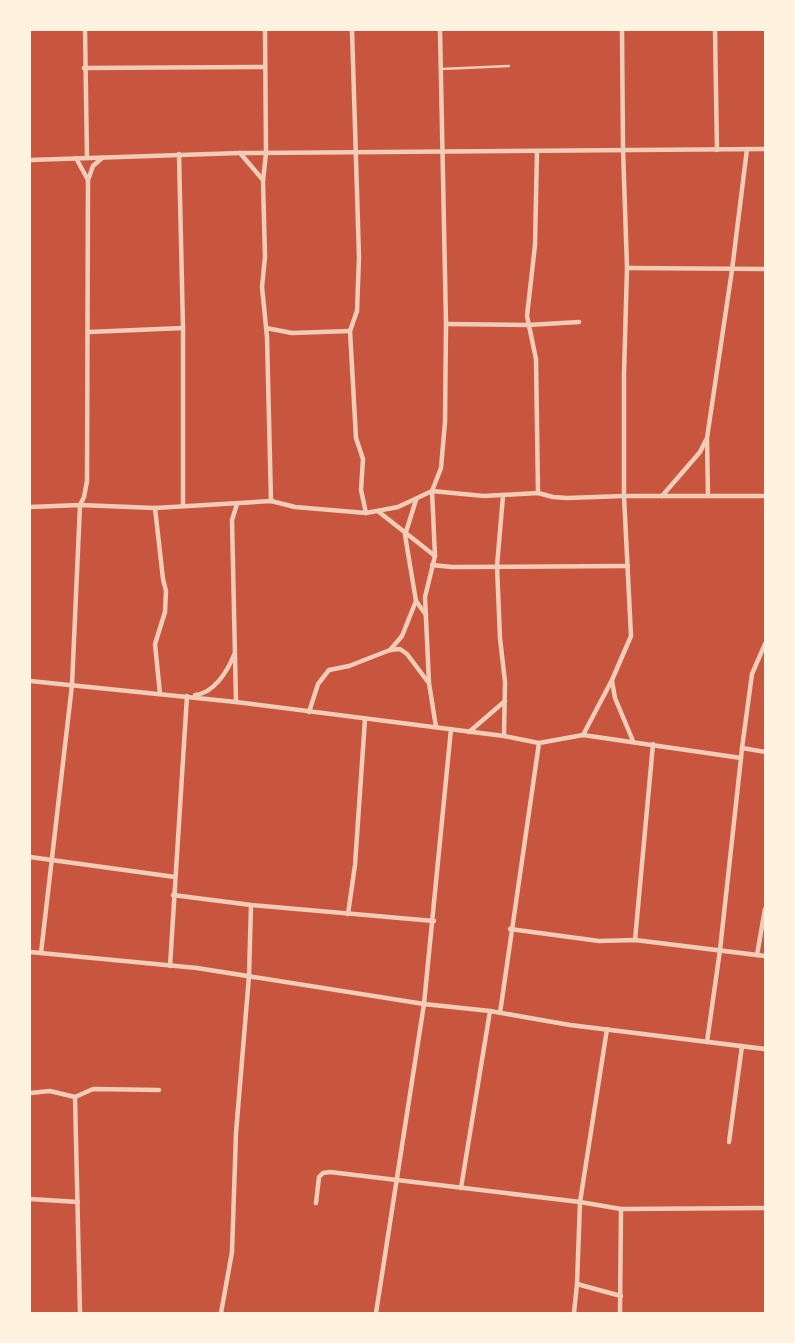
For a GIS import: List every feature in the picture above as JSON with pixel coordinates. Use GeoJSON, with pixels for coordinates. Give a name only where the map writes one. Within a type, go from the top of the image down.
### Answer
{"type":"FeatureCollection","features":[{"type":"Feature","properties":{"kind":"street"},"geometry":{"type":"LineString","coordinates":[[85,30],[84,68],[87,158]]}},
{"type":"Feature","properties":{"kind":"street"},"geometry":{"type":"LineString","coordinates":[[265,30],[266,153],[263,181],[265,257],[262,287],[266,328],[271,501]]}},
{"type":"Feature","properties":{"kind":"street"},"geometry":{"type":"LineString","coordinates":[[352,30],[358,287],[357,311],[350,331],[356,438],[363,459],[361,490],[366,513]]}},
{"type":"Feature","properties":{"kind":"street"},"geometry":{"type":"LineString","coordinates":[[30,507],[80,505],[155,508],[271,501],[322,510],[366,513],[398,508],[432,491],[438,481],[443,454],[446,324],[440,30]]}},
{"type":"Feature","properties":{"kind":"street"},"geometry":{"type":"LineString","coordinates":[[583,735],[612,680],[631,636],[624,496],[624,374],[627,268],[622,30]]}},
{"type":"Feature","properties":{"kind":"street"},"geometry":{"type":"LineString","coordinates":[[715,30],[716,150]]}},
{"type":"Feature","properties":{"kind":"street"},"geometry":{"type":"LineString","coordinates":[[84,68],[264,67]]}},
{"type":"Feature","properties":{"kind":"street"},"geometry":{"type":"LineString","coordinates":[[30,160],[240,153],[765,149]]}},
{"type":"Feature","properties":{"kind":"street"},"geometry":{"type":"LineString","coordinates":[[708,496],[707,438],[732,270],[747,150]]}},
{"type":"Feature","properties":{"kind":"street"},"geometry":{"type":"LineString","coordinates":[[537,151],[535,245],[528,301],[528,325],[536,359],[538,493]]}},
{"type":"Feature","properties":{"kind":"street"},"geometry":{"type":"LineString","coordinates":[[240,153],[263,181]]}},
{"type":"Feature","properties":{"kind":"street"},"geometry":{"type":"LineString","coordinates":[[179,154],[184,328],[183,506]]}},
{"type":"Feature","properties":{"kind":"street"},"geometry":{"type":"LineString","coordinates":[[76,158],[88,180]]}},
{"type":"Feature","properties":{"kind":"street"},"geometry":{"type":"LineString","coordinates":[[41,953],[72,685],[80,505],[87,481],[89,332],[88,180],[93,166],[102,158]]}},
{"type":"Feature","properties":{"kind":"street"},"geometry":{"type":"LineString","coordinates":[[627,268],[765,269]]}},
{"type":"Feature","properties":{"kind":"street"},"geometry":{"type":"LineString","coordinates":[[446,324],[528,325],[579,322]]}},
{"type":"Feature","properties":{"kind":"street"},"geometry":{"type":"LineString","coordinates":[[89,332],[184,328]]}},
{"type":"Feature","properties":{"kind":"street"},"geometry":{"type":"LineString","coordinates":[[266,328],[292,333],[350,331]]}},
{"type":"Feature","properties":{"kind":"street"},"geometry":{"type":"LineString","coordinates":[[662,496],[700,452],[707,438]]}},
{"type":"Feature","properties":{"kind":"street"},"geometry":{"type":"LineString","coordinates":[[432,491],[484,496],[538,493],[567,498],[765,496]]}},
{"type":"Feature","properties":{"kind":"street"},"geometry":{"type":"LineString","coordinates":[[432,491],[435,556],[425,597],[429,683],[436,727]]}},
{"type":"Feature","properties":{"kind":"street"},"geometry":{"type":"LineString","coordinates":[[503,496],[497,566],[505,701],[504,736]]}},
{"type":"Feature","properties":{"kind":"street"},"geometry":{"type":"LineString","coordinates":[[416,500],[405,535],[416,602],[426,615]]}},
{"type":"Feature","properties":{"kind":"street"},"geometry":{"type":"LineString","coordinates":[[236,702],[232,520],[237,504]]}},
{"type":"Feature","properties":{"kind":"street"},"geometry":{"type":"LineString","coordinates":[[155,508],[162,579],[166,591],[165,612],[155,644],[160,694]]}},
{"type":"Feature","properties":{"kind":"street"},"geometry":{"type":"LineString","coordinates":[[379,512],[405,535],[435,556]]}},
{"type":"Feature","properties":{"kind":"street"},"geometry":{"type":"LineString","coordinates":[[432,565],[452,567],[628,566]]}},
{"type":"Feature","properties":{"kind":"street"},"geometry":{"type":"LineString","coordinates":[[390,650],[402,636],[416,602]]}},
{"type":"Feature","properties":{"kind":"street"},"geometry":{"type":"LineString","coordinates":[[707,1042],[720,950],[752,674],[765,644]]}},
{"type":"Feature","properties":{"kind":"street"},"geometry":{"type":"LineString","coordinates":[[309,712],[318,684],[329,670],[349,666],[390,650],[400,649],[407,654],[429,683]]}},
{"type":"Feature","properties":{"kind":"street"},"geometry":{"type":"LineString","coordinates":[[186,696],[209,691],[228,670],[234,655]]}},
{"type":"Feature","properties":{"kind":"street"},"geometry":{"type":"LineString","coordinates":[[612,680],[615,698],[633,741]]}},
{"type":"Feature","properties":{"kind":"street"},"geometry":{"type":"LineString","coordinates":[[30,681],[236,702],[504,736],[539,743],[583,735],[741,758]]}},
{"type":"Feature","properties":{"kind":"street"},"geometry":{"type":"LineString","coordinates":[[170,966],[186,696]]}},
{"type":"Feature","properties":{"kind":"street"},"geometry":{"type":"LineString","coordinates":[[470,732],[505,701]]}},
{"type":"Feature","properties":{"kind":"street"},"geometry":{"type":"LineString","coordinates":[[348,914],[355,865],[364,719]]}},
{"type":"Feature","properties":{"kind":"street"},"geometry":{"type":"LineString","coordinates":[[376,1313],[424,1004],[434,921],[451,729]]}},
{"type":"Feature","properties":{"kind":"street"},"geometry":{"type":"LineString","coordinates":[[500,1013],[510,929],[539,743]]}},
{"type":"Feature","properties":{"kind":"street"},"geometry":{"type":"LineString","coordinates":[[635,940],[653,744]]}},
{"type":"Feature","properties":{"kind":"street"},"geometry":{"type":"LineString","coordinates":[[742,748],[765,752]]}},
{"type":"Feature","properties":{"kind":"street"},"geometry":{"type":"LineString","coordinates":[[30,857],[175,877]]}},
{"type":"Feature","properties":{"kind":"street"},"geometry":{"type":"LineString","coordinates":[[173,895],[251,905],[434,921]]}},
{"type":"Feature","properties":{"kind":"street"},"geometry":{"type":"LineString","coordinates":[[221,1313],[232,1252],[236,1132],[249,976],[251,905]]}},
{"type":"Feature","properties":{"kind":"street"},"geometry":{"type":"LineString","coordinates":[[757,955],[765,909]]}},
{"type":"Feature","properties":{"kind":"street"},"geometry":{"type":"LineString","coordinates":[[510,929],[599,941],[635,940],[765,956]]}},
{"type":"Feature","properties":{"kind":"street"},"geometry":{"type":"LineString","coordinates":[[30,952],[249,976],[424,1004],[490,1011],[607,1029],[765,1049]]}},
{"type":"Feature","properties":{"kind":"street"},"geometry":{"type":"LineString","coordinates":[[461,1188],[490,1011]]}},
{"type":"Feature","properties":{"kind":"street"},"geometry":{"type":"LineString","coordinates":[[574,1313],[578,1284],[580,1202],[607,1029]]}},
{"type":"Feature","properties":{"kind":"street"},"geometry":{"type":"LineString","coordinates":[[729,1142],[742,1046]]}},
{"type":"Feature","properties":{"kind":"street"},"geometry":{"type":"LineString","coordinates":[[30,1093],[50,1091],[75,1096],[93,1089],[160,1090]]}},
{"type":"Feature","properties":{"kind":"street"},"geometry":{"type":"LineString","coordinates":[[75,1096],[80,1313]]}},
{"type":"Feature","properties":{"kind":"street"},"geometry":{"type":"LineString","coordinates":[[316,1203],[319,1177],[323,1172],[580,1202],[621,1209],[765,1208]]}},
{"type":"Feature","properties":{"kind":"street"},"geometry":{"type":"LineString","coordinates":[[30,1199],[78,1202]]}},
{"type":"Feature","properties":{"kind":"street"},"geometry":{"type":"LineString","coordinates":[[620,1313],[621,1209]]}},
{"type":"Feature","properties":{"kind":"street"},"geometry":{"type":"LineString","coordinates":[[578,1284],[621,1296]]}},
{"type":"Feature","properties":{"kind":"lane"},"geometry":{"type":"LineString","coordinates":[[442,69],[509,66]]}}]}
